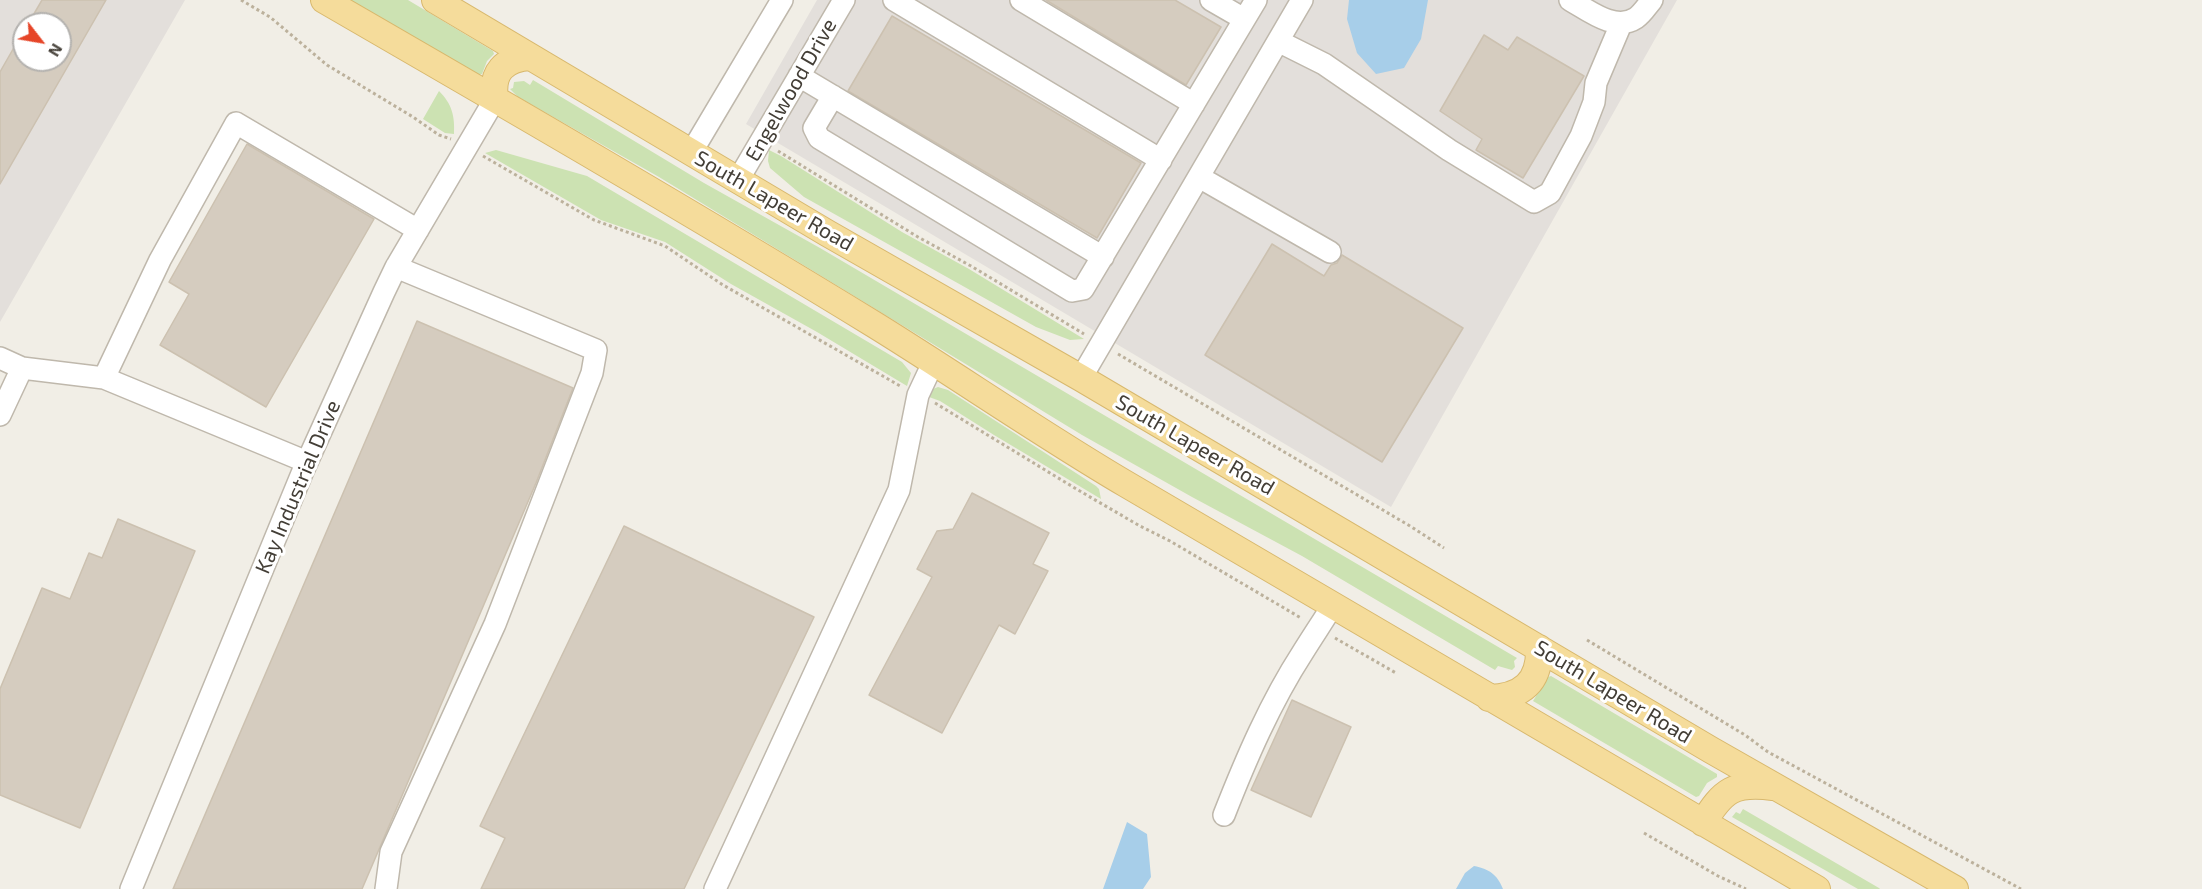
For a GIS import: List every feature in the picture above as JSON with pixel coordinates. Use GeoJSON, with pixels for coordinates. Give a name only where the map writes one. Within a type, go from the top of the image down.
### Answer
{"type":"FeatureCollection","features":[{"type":"Feature","properties":{"kind":"main road"},"geometry":{"type":"LineString","coordinates":[[324,0],[647,188],[877,327],[1055,442],[1817,889]]}},
{"type":"Feature","properties":{"kind":"main road","name":"South Lapeer Road"},"geometry":{"type":"LineString","coordinates":[[435,0],[691,153],[1081,378],[1773,787],[1955,889]]}},
{"type":"Feature","properties":{"kind":"main road"},"geometry":{"type":"LineString","coordinates":[[495,99],[494,89],[500,70],[516,58],[531,57]]}},
{"type":"Feature","properties":{"kind":"main road"},"geometry":{"type":"LineString","coordinates":[[1489,698],[1506,697],[1524,688],[1532,680],[1537,670],[1539,648]]}},
{"type":"Feature","properties":{"kind":"main road"},"geometry":{"type":"LineString","coordinates":[[1703,823],[1715,803],[1734,789],[1745,786],[1773,787]]}},
{"type":"Feature","properties":{"kind":"street"},"geometry":{"type":"LineString","coordinates":[[691,153],[782,0]]}},
{"type":"Feature","properties":{"kind":"street","name":"Engelwood Drive"},"geometry":{"type":"LineString","coordinates":[[738,180],[844,0]]}},
{"type":"Feature","properties":{"kind":"street"},"geometry":{"type":"LineString","coordinates":[[894,0],[1161,160]]}},
{"type":"Feature","properties":{"kind":"street"},"geometry":{"type":"LineString","coordinates":[[1021,0],[1194,104]]}},
{"type":"Feature","properties":{"kind":"street"},"geometry":{"type":"LineString","coordinates":[[1211,0],[1244,19]]}},
{"type":"Feature","properties":{"kind":"street"},"geometry":{"type":"LineString","coordinates":[[833,96],[814,128],[819,138],[1072,291],[1083,289],[1256,0]]}},
{"type":"Feature","properties":{"kind":"street"},"geometry":{"type":"LineString","coordinates":[[1081,378],[1302,0]]}},
{"type":"Feature","properties":{"kind":"street"},"geometry":{"type":"LineString","coordinates":[[1570,0],[1603,19],[1621,24],[1636,18],[1652,0]]}},
{"type":"Feature","properties":{"kind":"street"},"geometry":{"type":"LineString","coordinates":[[1278,41],[1324,64],[1449,150],[1534,202],[1550,193],[1581,136],[1594,102],[1596,83],[1621,24]]}},
{"type":"Feature","properties":{"kind":"street"},"geometry":{"type":"LineString","coordinates":[[799,76],[1104,257]]}},
{"type":"Feature","properties":{"kind":"street","name":"Kay Industrial Drive"},"geometry":{"type":"LineString","coordinates":[[131,889],[307,462],[396,267],[495,99]]}},
{"type":"Feature","properties":{"kind":"street"},"geometry":{"type":"LineString","coordinates":[[104,378],[160,260],[236,123],[418,230]]}},
{"type":"Feature","properties":{"kind":"street"},"geometry":{"type":"LineString","coordinates":[[1199,177],[1330,252]]}},
{"type":"Feature","properties":{"kind":"street"},"geometry":{"type":"LineString","coordinates":[[386,889],[391,852],[495,624],[592,373],[596,350],[396,267]]}},
{"type":"Feature","properties":{"kind":"street"},"geometry":{"type":"LineString","coordinates":[[0,358],[22,369],[104,378],[307,462]]}},
{"type":"Feature","properties":{"kind":"street"},"geometry":{"type":"LineString","coordinates":[[715,889],[899,490],[918,395],[933,363]]}},
{"type":"Feature","properties":{"kind":"street"},"geometry":{"type":"LineString","coordinates":[[0,415],[22,369]]}},
{"type":"Feature","properties":{"kind":"street"},"geometry":{"type":"LineString","coordinates":[[1224,815],[1262,728],[1302,652],[1333,605]]}},
{"type":"Feature","properties":{"kind":"path"},"geometry":{"type":"LineString","coordinates":[[241,0],[270,17],[327,65],[439,135],[453,140]]}},
{"type":"Feature","properties":{"kind":"path"},"geometry":{"type":"LineString","coordinates":[[783,153],[918,237],[1088,336]]}},
{"type":"Feature","properties":{"kind":"path"},"geometry":{"type":"LineString","coordinates":[[482,156],[594,220],[665,246],[723,285],[918,395],[939,404],[1078,490],[1170,541],[1395,673]]}},
{"type":"Feature","properties":{"kind":"path"},"geometry":{"type":"LineString","coordinates":[[1116,353],[1444,548]]}},
{"type":"Feature","properties":{"kind":"path"},"geometry":{"type":"LineString","coordinates":[[1587,640],[1745,735],[1768,752],[2021,889]]}},
{"type":"Feature","properties":{"kind":"path"},"geometry":{"type":"LineString","coordinates":[[1644,833],[1718,876],[1746,889]]}},
{"type":"Feature","properties":{"kind":"shaded area"},"geometry":{"type":"Polygon","coordinates":[[[0,0],[185,0],[0,322],[0,0]]]}},
{"type":"Feature","properties":{"kind":"shaded area"},"geometry":{"type":"Polygon","coordinates":[[[817,0],[1677,0],[1391,507],[746,124],[817,0]]]}},
{"type":"Feature","properties":{"kind":"green space"},"geometry":{"type":"Polygon","coordinates":[[[350,0],[408,0],[493,51],[494,54],[487,61],[482,74],[479,75],[350,0]]]}},
{"type":"Feature","properties":{"kind":"green space"},"geometry":{"type":"Polygon","coordinates":[[[533,80],[704,183],[820,248],[1517,658],[1514,661],[1515,667],[1512,670],[1498,666],[1495,670],[1302,556],[1082,435],[659,177],[518,97],[510,89],[513,88],[514,82],[524,81],[530,85],[533,80]]]}},
{"type":"Feature","properties":{"kind":"green space"},"geometry":{"type":"Polygon","coordinates":[[[439,91],[452,111],[454,134],[445,133],[423,119],[439,91]]]}},
{"type":"Feature","properties":{"kind":"green space"},"geometry":{"type":"Polygon","coordinates":[[[496,150],[587,176],[902,362],[911,373],[907,386],[731,284],[665,242],[601,220],[485,153],[496,150]]]}},
{"type":"Feature","properties":{"kind":"green space"},"geometry":{"type":"Polygon","coordinates":[[[769,150],[902,232],[969,269],[1084,339],[1070,340],[1036,327],[804,197],[770,168],[769,150]]]}},
{"type":"Feature","properties":{"kind":"green space"},"geometry":{"type":"Polygon","coordinates":[[[938,387],[948,390],[1096,486],[1101,499],[940,401],[929,397],[933,389],[938,387]]]}},
{"type":"Feature","properties":{"kind":"green space"},"geometry":{"type":"Polygon","coordinates":[[[1551,676],[1717,774],[1717,777],[1707,783],[1696,797],[1533,701],[1548,677],[1551,676]]]}},
{"type":"Feature","properties":{"kind":"green space"},"geometry":{"type":"Polygon","coordinates":[[[1743,809],[1880,889],[1858,889],[1732,817],[1736,812],[1740,814],[1743,809]]]}},
{"type":"Feature","properties":{"kind":"water"},"geometry":{"type":"Polygon","coordinates":[[[1349,0],[1428,0],[1421,39],[1404,68],[1376,74],[1357,53],[1347,19],[1349,0]]]}},
{"type":"Feature","properties":{"kind":"water"},"geometry":{"type":"Polygon","coordinates":[[[1127,822],[1147,834],[1151,877],[1143,889],[1103,889],[1127,822]]]}},
{"type":"Feature","properties":{"kind":"water"},"geometry":{"type":"Polygon","coordinates":[[[1474,866],[1492,873],[1503,889],[1456,889],[1465,873],[1474,866]]]}},
{"type":"Feature","properties":{"kind":"building"},"geometry":{"type":"Polygon","coordinates":[[[42,0],[106,0],[72,59],[72,12],[35,12],[42,0]]]}},
{"type":"Feature","properties":{"kind":"building"},"geometry":{"type":"Polygon","coordinates":[[[1046,0],[1175,0],[1221,27],[1186,85],[1046,0]]]}},
{"type":"Feature","properties":{"kind":"building"},"geometry":{"type":"Polygon","coordinates":[[[892,16],[1141,163],[1097,238],[848,91],[892,16]]]}},
{"type":"Feature","properties":{"kind":"building"},"geometry":{"type":"Polygon","coordinates":[[[1484,35],[1508,50],[1517,37],[1584,76],[1523,178],[1476,150],[1482,139],[1440,111],[1484,35]]]}},
{"type":"Feature","properties":{"kind":"building"},"geometry":{"type":"Polygon","coordinates":[[[12,51],[12,72],[65,72],[0,184],[0,72],[12,51]]]}},
{"type":"Feature","properties":{"kind":"building"},"geometry":{"type":"Polygon","coordinates":[[[247,144],[374,219],[266,407],[160,345],[189,294],[169,282],[247,144]]]}},
{"type":"Feature","properties":{"kind":"building"},"geometry":{"type":"Polygon","coordinates":[[[1272,244],[1324,276],[1331,265],[1337,263],[1342,255],[1463,328],[1382,462],[1205,355],[1272,244]]]}},
{"type":"Feature","properties":{"kind":"building"},"geometry":{"type":"Polygon","coordinates":[[[417,321],[573,388],[536,483],[362,889],[173,889],[417,321]]]}},
{"type":"Feature","properties":{"kind":"building"},"geometry":{"type":"Polygon","coordinates":[[[972,493],[1049,533],[1033,564],[1048,571],[1015,634],[999,625],[942,733],[869,695],[932,577],[917,569],[937,531],[953,529],[972,493]]]}},
{"type":"Feature","properties":{"kind":"building"},"geometry":{"type":"Polygon","coordinates":[[[118,519],[195,551],[80,828],[0,795],[0,689],[42,588],[70,599],[89,553],[102,558],[118,519]]]}},
{"type":"Feature","properties":{"kind":"building"},"geometry":{"type":"Polygon","coordinates":[[[624,526],[814,617],[684,889],[481,889],[505,838],[480,826],[624,526]]]}},
{"type":"Feature","properties":{"kind":"building"},"geometry":{"type":"Polygon","coordinates":[[[1292,700],[1351,727],[1311,817],[1251,790],[1292,700]]]}}]}
